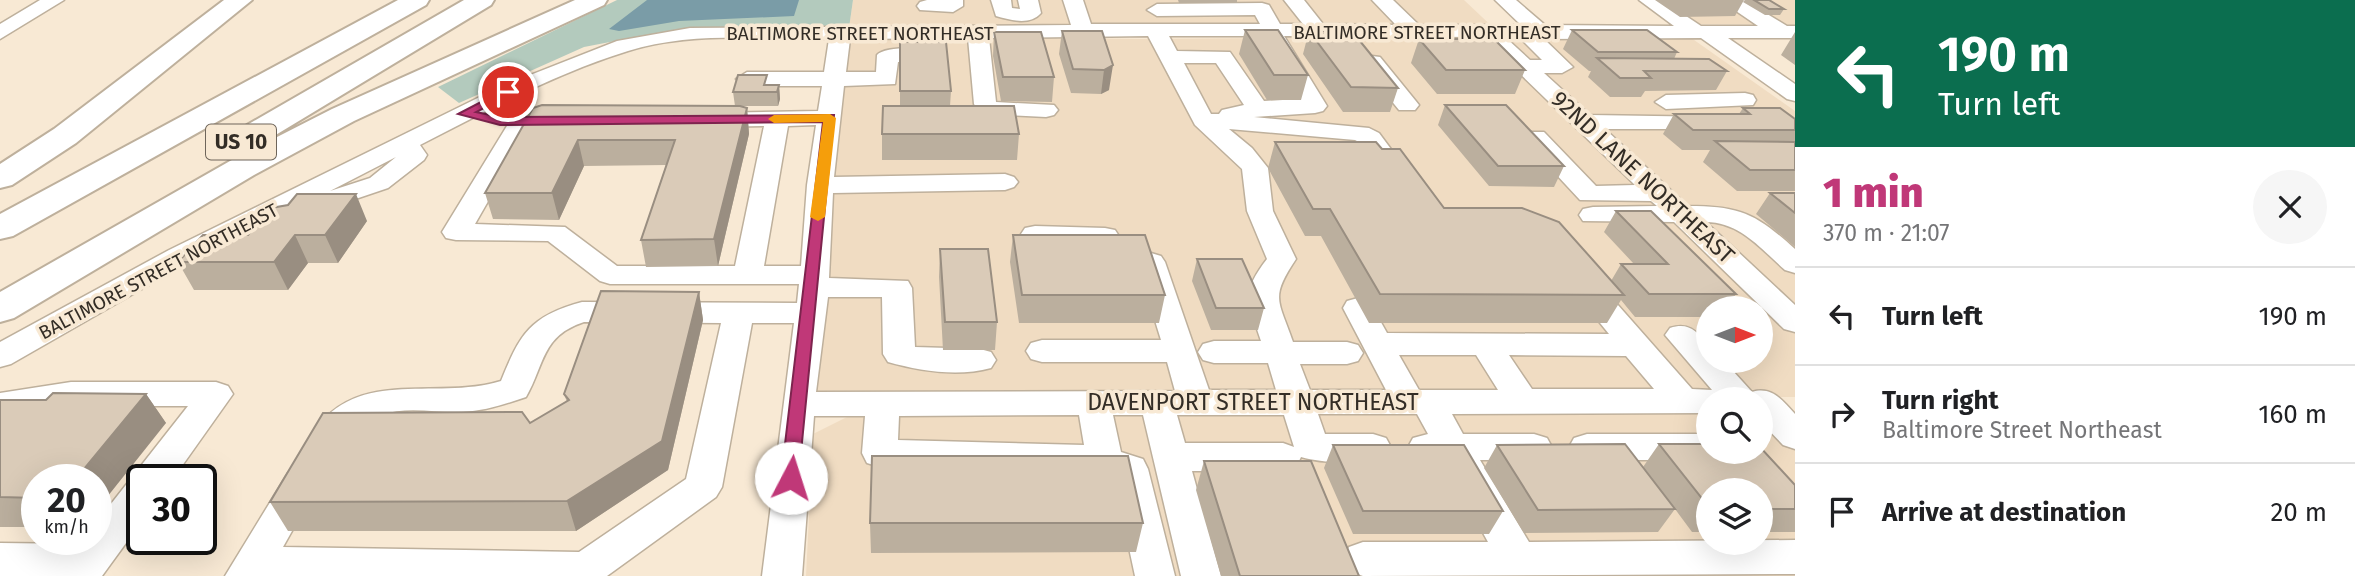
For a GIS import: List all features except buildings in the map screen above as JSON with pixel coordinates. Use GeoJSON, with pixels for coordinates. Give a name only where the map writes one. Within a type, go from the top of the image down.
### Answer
{"type":"FeatureCollection","features":[{"type":"Feature","properties":{"kind":"highway"},"geometry":{"type":"LineString","coordinates":[[0,164],[96,99],[199,18],[229,0]]}},
{"type":"Feature","properties":{"kind":"highway"},"geometry":{"type":"LineString","coordinates":[[0,178],[85,121],[240,0]]}},
{"type":"Feature","properties":{"kind":"highway","name":"US 10"},"geometry":{"type":"LineString","coordinates":[[0,285],[482,0]]}},
{"type":"Feature","properties":{"kind":"highway"},"geometry":{"type":"LineString","coordinates":[[0,309],[254,162],[343,115],[595,0]]}},
{"type":"Feature","properties":{"kind":"highway","name":"US 10"},"geometry":{"type":"LineString","coordinates":[[0,228],[409,4]]}},
{"type":"Feature","properties":{"kind":"street"},"geometry":{"type":"LineString","coordinates":[[21,0],[54,0]]}},
{"type":"Feature","properties":{"kind":"street"},"geometry":{"type":"LineString","coordinates":[[0,33],[54,0]]}},
{"type":"Feature","properties":{"kind":"street"},"geometry":{"type":"LineString","coordinates":[[928,32],[927,3],[953,6],[953,0]]}},
{"type":"Feature","properties":{"kind":"street"},"geometry":{"type":"LineString","coordinates":[[1001,0],[1003,12],[1021,16]]}},
{"type":"Feature","properties":{"kind":"street"},"geometry":{"type":"LineString","coordinates":[[1073,0],[1083,31]]}},
{"type":"Feature","properties":{"kind":"street"},"geometry":{"type":"LineString","coordinates":[[1294,0],[1318,32]]}},
{"type":"Feature","properties":{"kind":"street"},"geometry":{"type":"LineString","coordinates":[[1382,0],[1415,32]]}},
{"type":"Feature","properties":{"kind":"street"},"geometry":{"type":"LineString","coordinates":[[1505,0],[1533,44]]}},
{"type":"Feature","properties":{"kind":"street"},"geometry":{"type":"LineString","coordinates":[[1649,0],[1795,93]]}},
{"type":"Feature","properties":{"kind":"street"},"geometry":{"type":"LineString","coordinates":[[1730,0],[1789,32]]}},
{"type":"Feature","properties":{"kind":"street","name":"BALTIMORE STREET NORTHEAST"},"geometry":{"type":"LineString","coordinates":[[0,356],[234,228],[257,238],[312,198],[379,183],[415,155],[405,143],[464,114],[581,60],[655,37],[978,32],[1021,16],[1083,31],[1157,18],[1274,31],[1489,33]]}},
{"type":"Feature","properties":{"kind":"street"},"geometry":{"type":"LineString","coordinates":[[1157,18],[1169,57],[1203,120],[1257,153],[1255,168],[1260,211],[1282,259],[1265,282],[1263,301],[1283,353],[1295,402],[1312,447],[1696,447]]}},
{"type":"Feature","properties":{"kind":"street"},"geometry":{"type":"LineString","coordinates":[[1203,120],[1258,109],[1315,106],[1274,37],[1274,31]]}},
{"type":"Feature","properties":{"kind":"street"},"geometry":{"type":"LineString","coordinates":[[978,32],[985,104],[989,109],[1046,110]]}},
{"type":"Feature","properties":{"kind":"street"},"geometry":{"type":"LineString","coordinates":[[1348,32],[1407,105]]}},
{"type":"Feature","properties":{"kind":"street","name":"BALTIMORE STREET NORTHEAST"},"geometry":{"type":"LineString","coordinates":[[1533,44],[1601,39],[1630,33],[1789,32]]}},
{"type":"Feature","properties":{"kind":"street"},"geometry":{"type":"LineString","coordinates":[[782,576],[798,404],[813,292],[820,185],[840,33]]}},
{"type":"Feature","properties":{"kind":"street","name":"92ND LANE NORTHEAST"},"geometry":{"type":"LineString","coordinates":[[1489,33],[1533,44],[1564,103],[1795,322]]}},
{"type":"Feature","properties":{"kind":"street"},"geometry":{"type":"LineString","coordinates":[[747,79],[887,79],[888,55],[935,55]]}},
{"type":"Feature","properties":{"kind":"street"},"geometry":{"type":"LineString","coordinates":[[1169,57],[1222,57],[1258,109]]}},
{"type":"Feature","properties":{"kind":"street"},"geometry":{"type":"LineString","coordinates":[[1564,103],[1746,111],[1586,122]]}},
{"type":"Feature","properties":{"kind":"street"},"geometry":{"type":"LineString","coordinates":[[464,114],[500,121],[535,121],[456,232],[555,233],[610,275],[748,275],[813,292]]}},
{"type":"Feature","properties":{"kind":"street"},"geometry":{"type":"LineString","coordinates":[[683,120],[830,118]]}},
{"type":"Feature","properties":{"kind":"street"},"geometry":{"type":"LineString","coordinates":[[748,275],[777,119]]}},
{"type":"Feature","properties":{"kind":"street"},"geometry":{"type":"LineString","coordinates":[[1203,120],[1270,128],[1346,130],[1370,138],[1411,194]]}},
{"type":"Feature","properties":{"kind":"street"},"geometry":{"type":"LineString","coordinates":[[1526,128],[1589,194],[1661,193]]}},
{"type":"Feature","properties":{"kind":"street"},"geometry":{"type":"LineString","coordinates":[[1312,154],[1382,154]]}},
{"type":"Feature","properties":{"kind":"street"},"geometry":{"type":"LineString","coordinates":[[820,185],[1005,183]]}},
{"type":"Feature","properties":{"kind":"street"},"geometry":{"type":"LineString","coordinates":[[1593,215],[1723,214],[1748,222],[1795,264]]}},
{"type":"Feature","properties":{"kind":"street"},"geometry":{"type":"LineString","coordinates":[[1035,234],[1133,238],[1143,243],[1196,402]]}},
{"type":"Feature","properties":{"kind":"street"},"geometry":{"type":"LineString","coordinates":[[1569,267],[1743,387]]}},
{"type":"Feature","properties":{"kind":"street"},"geometry":{"type":"LineString","coordinates":[[249,570],[327,440],[345,416],[379,399],[482,400],[508,392],[514,388],[534,340],[548,324],[565,316],[582,312],[738,313],[813,292],[897,288],[899,354],[920,360],[979,360]]}},
{"type":"Feature","properties":{"kind":"street"},"geometry":{"type":"LineString","coordinates":[[1760,288],[1795,288]]}},
{"type":"Feature","properties":{"kind":"street"},"geometry":{"type":"LineString","coordinates":[[1358,308],[1378,344],[1452,447],[1518,558]]}},
{"type":"Feature","properties":{"kind":"street"},"geometry":{"type":"LineString","coordinates":[[249,570],[529,572],[586,569],[703,487],[738,313]]}},
{"type":"Feature","properties":{"kind":"street"},"geometry":{"type":"LineString","coordinates":[[1378,344],[1485,344],[1670,338]]}},
{"type":"Feature","properties":{"kind":"street"},"geometry":{"type":"LineString","coordinates":[[1670,338],[1696,395]]}},
{"type":"Feature","properties":{"kind":"street"},"geometry":{"type":"LineString","coordinates":[[1485,344],[1523,402]]}},
{"type":"Feature","properties":{"kind":"street"},"geometry":{"type":"LineString","coordinates":[[1042,351],[1180,351]]}},
{"type":"Feature","properties":{"kind":"street"},"geometry":{"type":"LineString","coordinates":[[1214,352],[1347,353]]}},
{"type":"Feature","properties":{"kind":"street"},"geometry":{"type":"LineString","coordinates":[[0,405],[71,394],[216,394],[163,464]]}},
{"type":"Feature","properties":{"kind":"street"},"geometry":{"type":"LineString","coordinates":[[1602,401],[1635,447]]}},
{"type":"Feature","properties":{"kind":"street","name":"DAVENPORT STREET NORTHEAST"},"geometry":{"type":"LineString","coordinates":[[798,404],[1602,401],[1696,404]]}},
{"type":"Feature","properties":{"kind":"street"},"geometry":{"type":"LineString","coordinates":[[1094,403],[1104,459]]}},
{"type":"Feature","properties":{"kind":"street"},"geometry":{"type":"LineString","coordinates":[[1157,403],[1201,576]]}},
{"type":"Feature","properties":{"kind":"street"},"geometry":{"type":"LineString","coordinates":[[883,404],[880,453],[1104,459],[1130,469],[1155,576]]}},
{"type":"Feature","properties":{"kind":"street"},"geometry":{"type":"LineString","coordinates":[[1773,411],[1795,436]]}},
{"type":"Feature","properties":{"kind":"street"},"geometry":{"type":"LineString","coordinates":[[1171,457],[1283,457]]}},
{"type":"Feature","properties":{"kind":"street"},"geometry":{"type":"LineString","coordinates":[[0,561],[85,568],[126,513]]}},
{"type":"Feature","properties":{"kind":"street"},"geometry":{"type":"LineString","coordinates":[[1363,559],[1795,557]]}},
{"type":"Feature","properties":{"kind":"shaded area"},"geometry":{"type":"Polygon","coordinates":[[[853,0],[1464,0],[1499,33],[849,28],[853,0]]]}},
{"type":"Feature","properties":{"kind":"shaded area"},"geometry":{"type":"Polygon","coordinates":[[[1651,0],[1795,0],[1795,25],[1685,24],[1651,0]]]}},
{"type":"Feature","properties":{"kind":"shaded area"},"geometry":{"type":"Polygon","coordinates":[[[1687,35],[1795,111],[1795,397],[1773,397],[1773,387],[1696,387],[1696,398],[798,404],[846,48],[854,41],[867,36],[1140,39],[1687,35]]]}},
{"type":"Feature","properties":{"kind":"shaded area"},"geometry":{"type":"Polygon","coordinates":[[[1773,412],[1795,412],[1795,576],[806,576],[813,434],[853,414],[1696,413],[1696,464],[1773,464],[1773,412]]]}},
{"type":"Feature","properties":{"kind":"green space"},"geometry":{"type":"Polygon","coordinates":[[[617,0],[853,0],[849,28],[662,32],[584,47],[459,103],[438,87],[617,0]]]}},
{"type":"Feature","properties":{"kind":"water"},"geometry":{"type":"Polygon","coordinates":[[[647,0],[799,0],[794,16],[679,21],[619,31],[609,29],[647,0]]]}},
{"type":"Feature","properties":{"kind":"slow traffic"},"geometry":{"type":"LineString","coordinates":[[774,119],[830,118],[818,217]]}},
{"type":"Feature","properties":{"kind":"route"},"geometry":{"type":"LineString","coordinates":[[508,92],[464,114],[500,121],[830,118],[820,185],[814,287],[791,478]]}}]}
